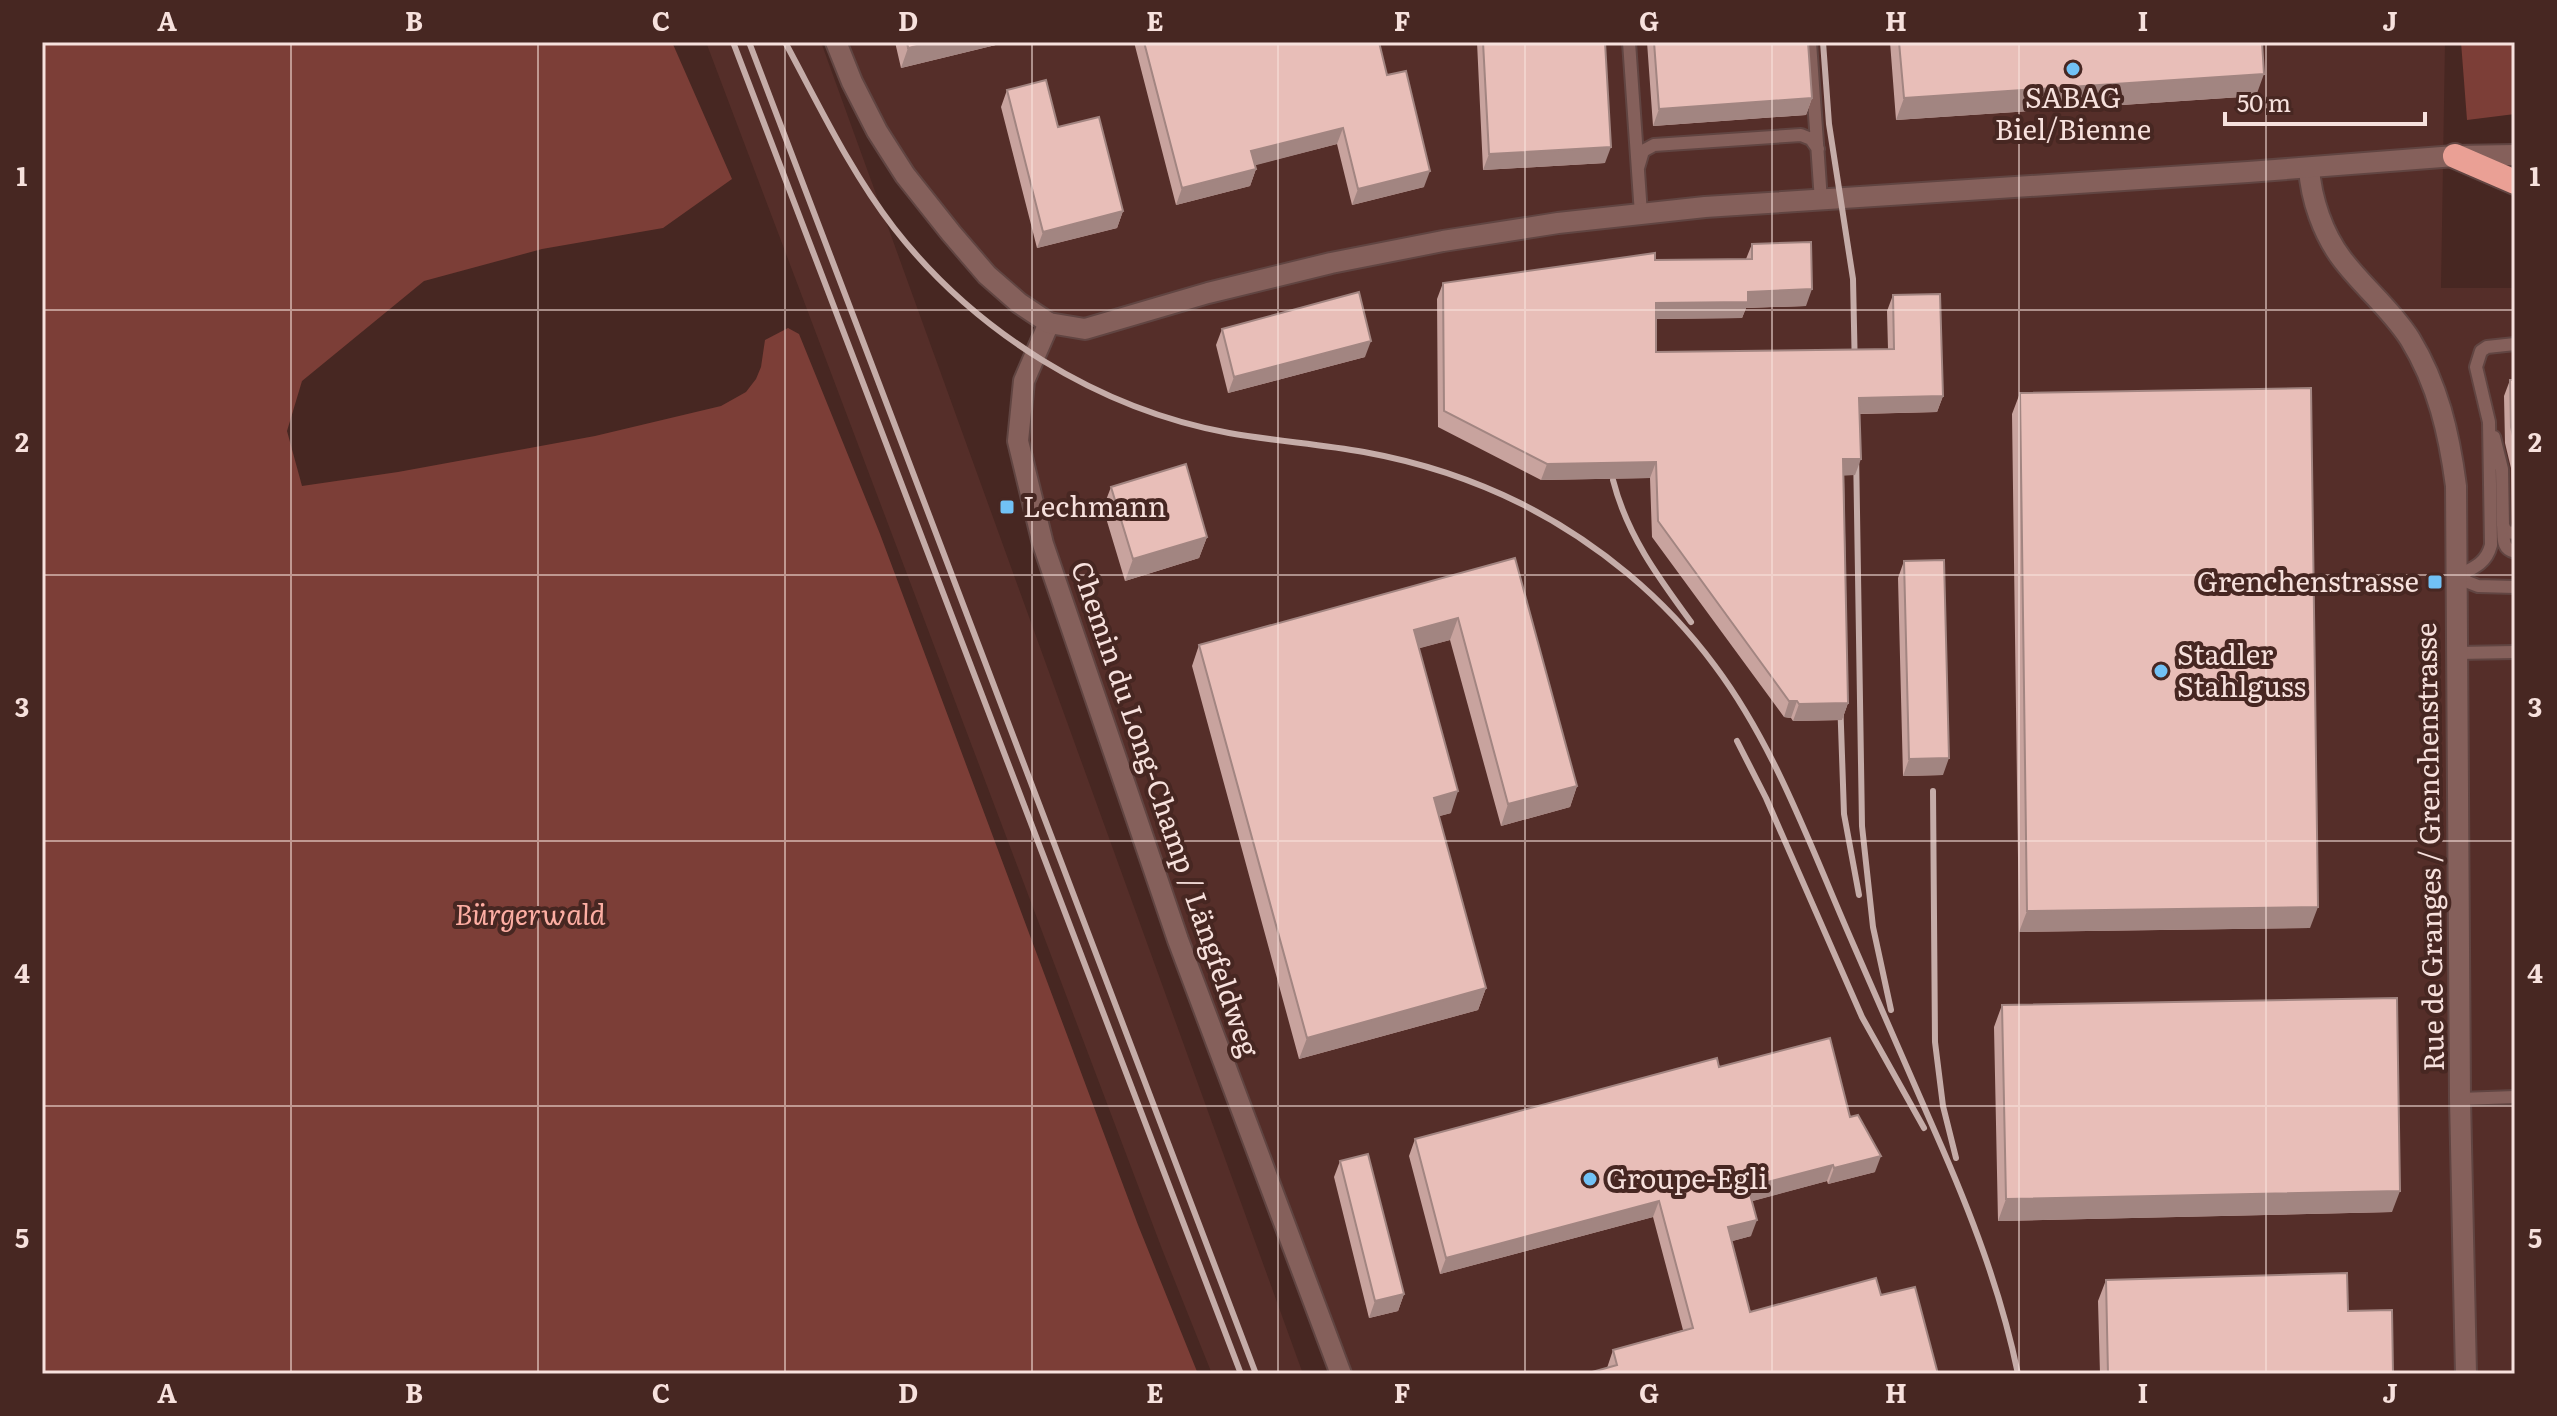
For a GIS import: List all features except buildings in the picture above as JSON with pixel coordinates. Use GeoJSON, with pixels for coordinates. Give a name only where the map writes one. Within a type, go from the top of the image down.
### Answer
{"type":"FeatureCollection","features":[{"type":"Feature","properties":{"kind":"highway"},"geometry":{"type":"LineString","coordinates":[[2455,156],[2515,182]]}},
{"type":"Feature","properties":{"kind":"street"},"geometry":{"type":"LineString","coordinates":[[836,42],[877,131],[905,175],[987,275],[1019,303],[1049,323],[1085,329],[1208,293],[1331,263],[1558,223],[1705,207],[2455,156],[2515,155]]}},
{"type":"Feature","properties":{"kind":"street"},"geometry":{"type":"LineString","coordinates":[[2455,156],[2515,139]]}},
{"type":"Feature","properties":{"kind":"street","name":"Rue de Granges / Grenchenstrasse"},"geometry":{"type":"LineString","coordinates":[[2309,168],[2311,194],[2333,244],[2357,277],[2395,318],[2426,368],[2446,424],[2456,486],[2460,1099],[2466,1374]]}},
{"type":"Feature","properties":{"kind":"street","name":"Chemin du Long-Champ / Längfeldweg"},"geometry":{"type":"LineString","coordinates":[[1049,323],[1024,381],[1018,441],[1043,544],[1178,940],[1341,1374]]}},
{"type":"Feature","properties":{"kind":"lane"},"geometry":{"type":"LineString","coordinates":[[1629,42],[1641,214]]}},
{"type":"Feature","properties":{"kind":"lane"},"geometry":{"type":"LineString","coordinates":[[1810,42],[1821,201]]}},
{"type":"Feature","properties":{"kind":"lane"},"geometry":{"type":"LineString","coordinates":[[1638,168],[1643,151],[1654,145],[1801,135],[1811,139],[1818,149]]}},
{"type":"Feature","properties":{"kind":"lane"},"geometry":{"type":"LineString","coordinates":[[2515,344],[2487,347],[2478,359],[2477,374],[2501,460],[2504,544],[2508,550],[2515,552]]}},
{"type":"Feature","properties":{"kind":"lane"},"geometry":{"type":"LineString","coordinates":[[2455,577],[2481,564],[2491,545],[2489,422]]}},
{"type":"Feature","properties":{"kind":"lane"},"geometry":{"type":"LineString","coordinates":[[2503,525],[2506,532],[2515,533]]}},
{"type":"Feature","properties":{"kind":"lane"},"geometry":{"type":"LineString","coordinates":[[2455,577],[2478,586],[2515,587]]}},
{"type":"Feature","properties":{"kind":"lane"},"geometry":{"type":"LineString","coordinates":[[2457,653],[2515,652]]}},
{"type":"Feature","properties":{"kind":"lane"},"geometry":{"type":"LineString","coordinates":[[2460,1099],[2515,1097]]}},
{"type":"Feature","properties":{"kind":"shaded area"},"geometry":{"type":"Polygon","coordinates":[[[706,42],[821,42],[1303,1374],[1212,1374],[706,42]]]}},
{"type":"Feature","properties":{"kind":"shaded area"},"geometry":{"type":"Polygon","coordinates":[[[836,42],[2445,42],[2441,288],[2515,288],[2515,1374],[1341,1374],[1178,940],[1018,441],[1049,323],[1019,303],[905,175],[836,42]]]}},
{"type":"Feature","properties":{"kind":"green space","name":"Bürgerwald"},"geometry":{"type":"Polygon","coordinates":[[[42,42],[672,42],[732,179],[663,228],[542,249],[424,281],[302,381],[287,431],[302,486],[595,436],[721,406],[746,392],[756,379],[765,340],[788,328],[799,334],[880,534],[1138,1225],[1198,1374],[42,1374],[42,42]]]}},
{"type":"Feature","properties":{"kind":"green space"},"geometry":{"type":"Polygon","coordinates":[[[2461,42],[2515,42],[2515,114],[2467,120],[2461,42]]]}},
{"type":"Feature","properties":{"kind":"railway"},"geometry":{"type":"LineString","coordinates":[[733,42],[1241,1374]]}},
{"type":"Feature","properties":{"kind":"railway"},"geometry":{"type":"LineString","coordinates":[[749,42],[1256,1374]]}},
{"type":"Feature","properties":{"kind":"railway"},"geometry":{"type":"LineString","coordinates":[[785,42],[849,161],[894,228],[926,266],[962,301],[1043,360],[1087,385],[1180,422],[1229,433],[1385,456],[1445,472],[1484,487],[1522,504],[1577,536],[1628,574],[1674,617],[1737,698],[1792,802],[1961,1192],[1994,1282],[2018,1374]]}},
{"type":"Feature","properties":{"kind":"railway"},"geometry":{"type":"LineString","coordinates":[[1823,42],[1829,124],[1853,279],[1855,373]]}},
{"type":"Feature","properties":{"kind":"railway"},"geometry":{"type":"LineString","coordinates":[[1856,449],[1862,826],[1873,927],[1891,1010]]}},
{"type":"Feature","properties":{"kind":"railway"},"geometry":{"type":"LineString","coordinates":[[1613,480],[1635,537],[1691,622]]}},
{"type":"Feature","properties":{"kind":"railway"},"geometry":{"type":"LineString","coordinates":[[1840,697],[1844,814],[1859,895]]}},
{"type":"Feature","properties":{"kind":"railway"},"geometry":{"type":"LineString","coordinates":[[1737,741],[1766,798],[1862,1017],[1924,1128]]}},
{"type":"Feature","properties":{"kind":"railway"},"geometry":{"type":"LineString","coordinates":[[1933,791],[1935,1042],[1943,1106],[1956,1158]]}},
{"type":"Feature","properties":{"kind":"place","name":"SABAG Biel/Bienne"},"geometry":{"type":"Point","coordinates":[2073,69]}},
{"type":"Feature","properties":{"kind":"place","name":"Lechmann"},"geometry":{"type":"Point","coordinates":[1007,507]}},
{"type":"Feature","properties":{"kind":"place","name":"Grenchenstrasse"},"geometry":{"type":"Point","coordinates":[2435,582]}},
{"type":"Feature","properties":{"kind":"place","name":"Stadler Stahlguss"},"geometry":{"type":"Point","coordinates":[2161,671]}},
{"type":"Feature","properties":{"kind":"place","name":"Groupe-Egli"},"geometry":{"type":"Point","coordinates":[1590,1179]}}]}
